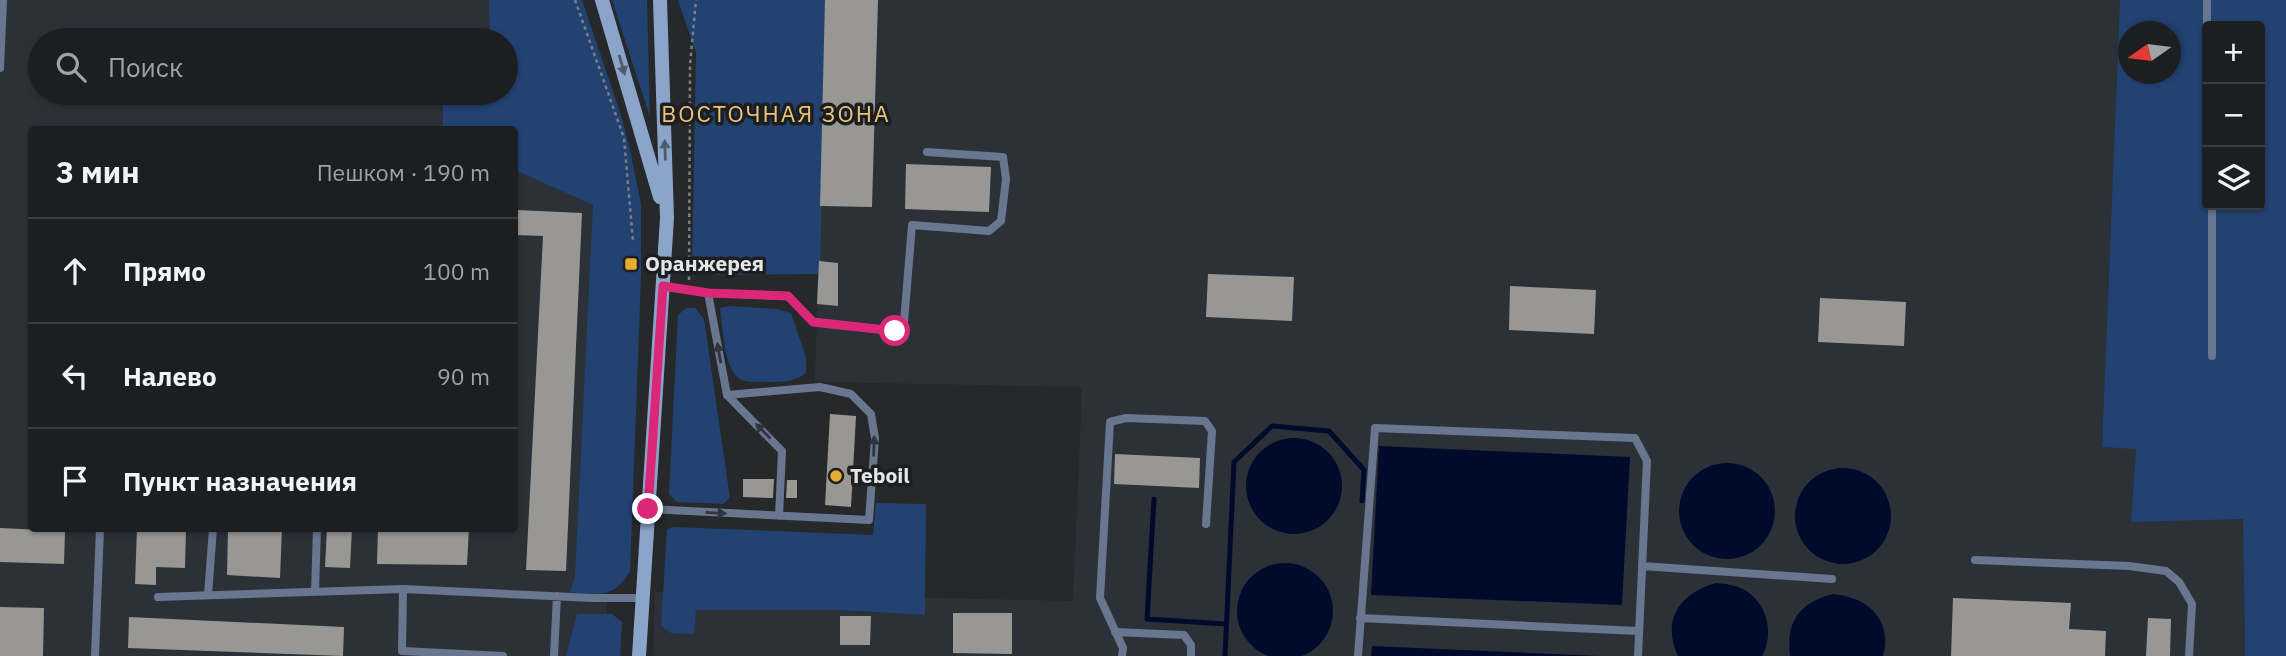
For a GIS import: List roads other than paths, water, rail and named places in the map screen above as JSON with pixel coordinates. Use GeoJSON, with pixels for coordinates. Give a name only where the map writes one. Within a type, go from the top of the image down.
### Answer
{"type":"FeatureCollection","features":[{"type":"Feature","properties":{"kind":"main road"},"geometry":{"type":"LineString","coordinates":[[603,0],[667,218]]}},
{"type":"Feature","properties":{"kind":"main road"},"geometry":{"type":"LineString","coordinates":[[639,656],[667,218],[660,0]]}},
{"type":"Feature","properties":{"kind":"lane"},"geometry":{"type":"LineString","coordinates":[[0,68],[4,0]]}},
{"type":"Feature","properties":{"kind":"lane"},"geometry":{"type":"LineString","coordinates":[[2207,0],[2207,21]]}},
{"type":"Feature","properties":{"kind":"lane"},"geometry":{"type":"LineString","coordinates":[[663,286],[708,293],[788,296],[813,322],[895,331],[904,322],[912,225],[989,231],[1001,221],[1006,179],[1003,157],[927,152]]}},
{"type":"Feature","properties":{"kind":"lane"},"geometry":{"type":"LineString","coordinates":[[2212,210],[2212,356]]}},
{"type":"Feature","properties":{"kind":"lane"},"geometry":{"type":"LineString","coordinates":[[708,293],[727,395],[782,451],[779,516]]}},
{"type":"Feature","properties":{"kind":"lane"},"geometry":{"type":"LineString","coordinates":[[648,509],[869,520],[875,438],[871,414],[851,394],[820,387],[727,395]]}},
{"type":"Feature","properties":{"kind":"lane"},"geometry":{"type":"LineString","coordinates":[[1122,656],[1123,648],[1100,598],[1110,422],[1126,418],[1205,421],[1212,431],[1206,524]]}},
{"type":"Feature","properties":{"kind":"lane"},"geometry":{"type":"LineString","coordinates":[[1358,656],[1375,428],[1635,438],[1647,461],[1638,656]]}},
{"type":"Feature","properties":{"kind":"lane"},"geometry":{"type":"LineString","coordinates":[[95,656],[100,532]]}},
{"type":"Feature","properties":{"kind":"lane"},"geometry":{"type":"LineString","coordinates":[[208,595],[213,532]]}},
{"type":"Feature","properties":{"kind":"lane"},"geometry":{"type":"LineString","coordinates":[[314,592],[317,532]]}},
{"type":"Feature","properties":{"kind":"lane"},"geometry":{"type":"LineString","coordinates":[[1975,559],[2129,566],[2166,571],[2179,582],[2192,604],[2189,656]]}},
{"type":"Feature","properties":{"kind":"lane"},"geometry":{"type":"LineString","coordinates":[[1642,566],[1832,579]]}},
{"type":"Feature","properties":{"kind":"lane"},"geometry":{"type":"LineString","coordinates":[[158,597],[403,589],[643,598]]}},
{"type":"Feature","properties":{"kind":"lane"},"geometry":{"type":"LineString","coordinates":[[403,589],[402,651],[503,656]]}},
{"type":"Feature","properties":{"kind":"lane"},"geometry":{"type":"LineString","coordinates":[[554,656],[557,596]]}},
{"type":"Feature","properties":{"kind":"lane"},"geometry":{"type":"LineString","coordinates":[[1360,618],[1638,631]]}},
{"type":"Feature","properties":{"kind":"lane"},"geometry":{"type":"LineString","coordinates":[[1115,632],[1184,635],[1191,645],[1191,656]]}},
{"type":"Feature","properties":{"kind":"waterway"},"geometry":{"type":"LineString","coordinates":[[1225,656],[1234,462],[1272,426],[1329,431],[1364,470],[1362,501]]}},
{"type":"Feature","properties":{"kind":"waterway"},"geometry":{"type":"LineString","coordinates":[[1154,499],[1147,619],[1226,624]]}},
{"type":"Feature","properties":{"kind":"place","name":"Оранжерея"},"geometry":{"type":"Point","coordinates":[631,264]}},
{"type":"Feature","properties":{"kind":"place","name":"Teboil"},"geometry":{"type":"Point","coordinates":[836,476]}},
{"type":"Feature","properties":{"kind":"district","name":"ВОСТОЧНАЯ ЗОНА"},"geometry":{"type":"Point","coordinates":[776,114]}}]}
